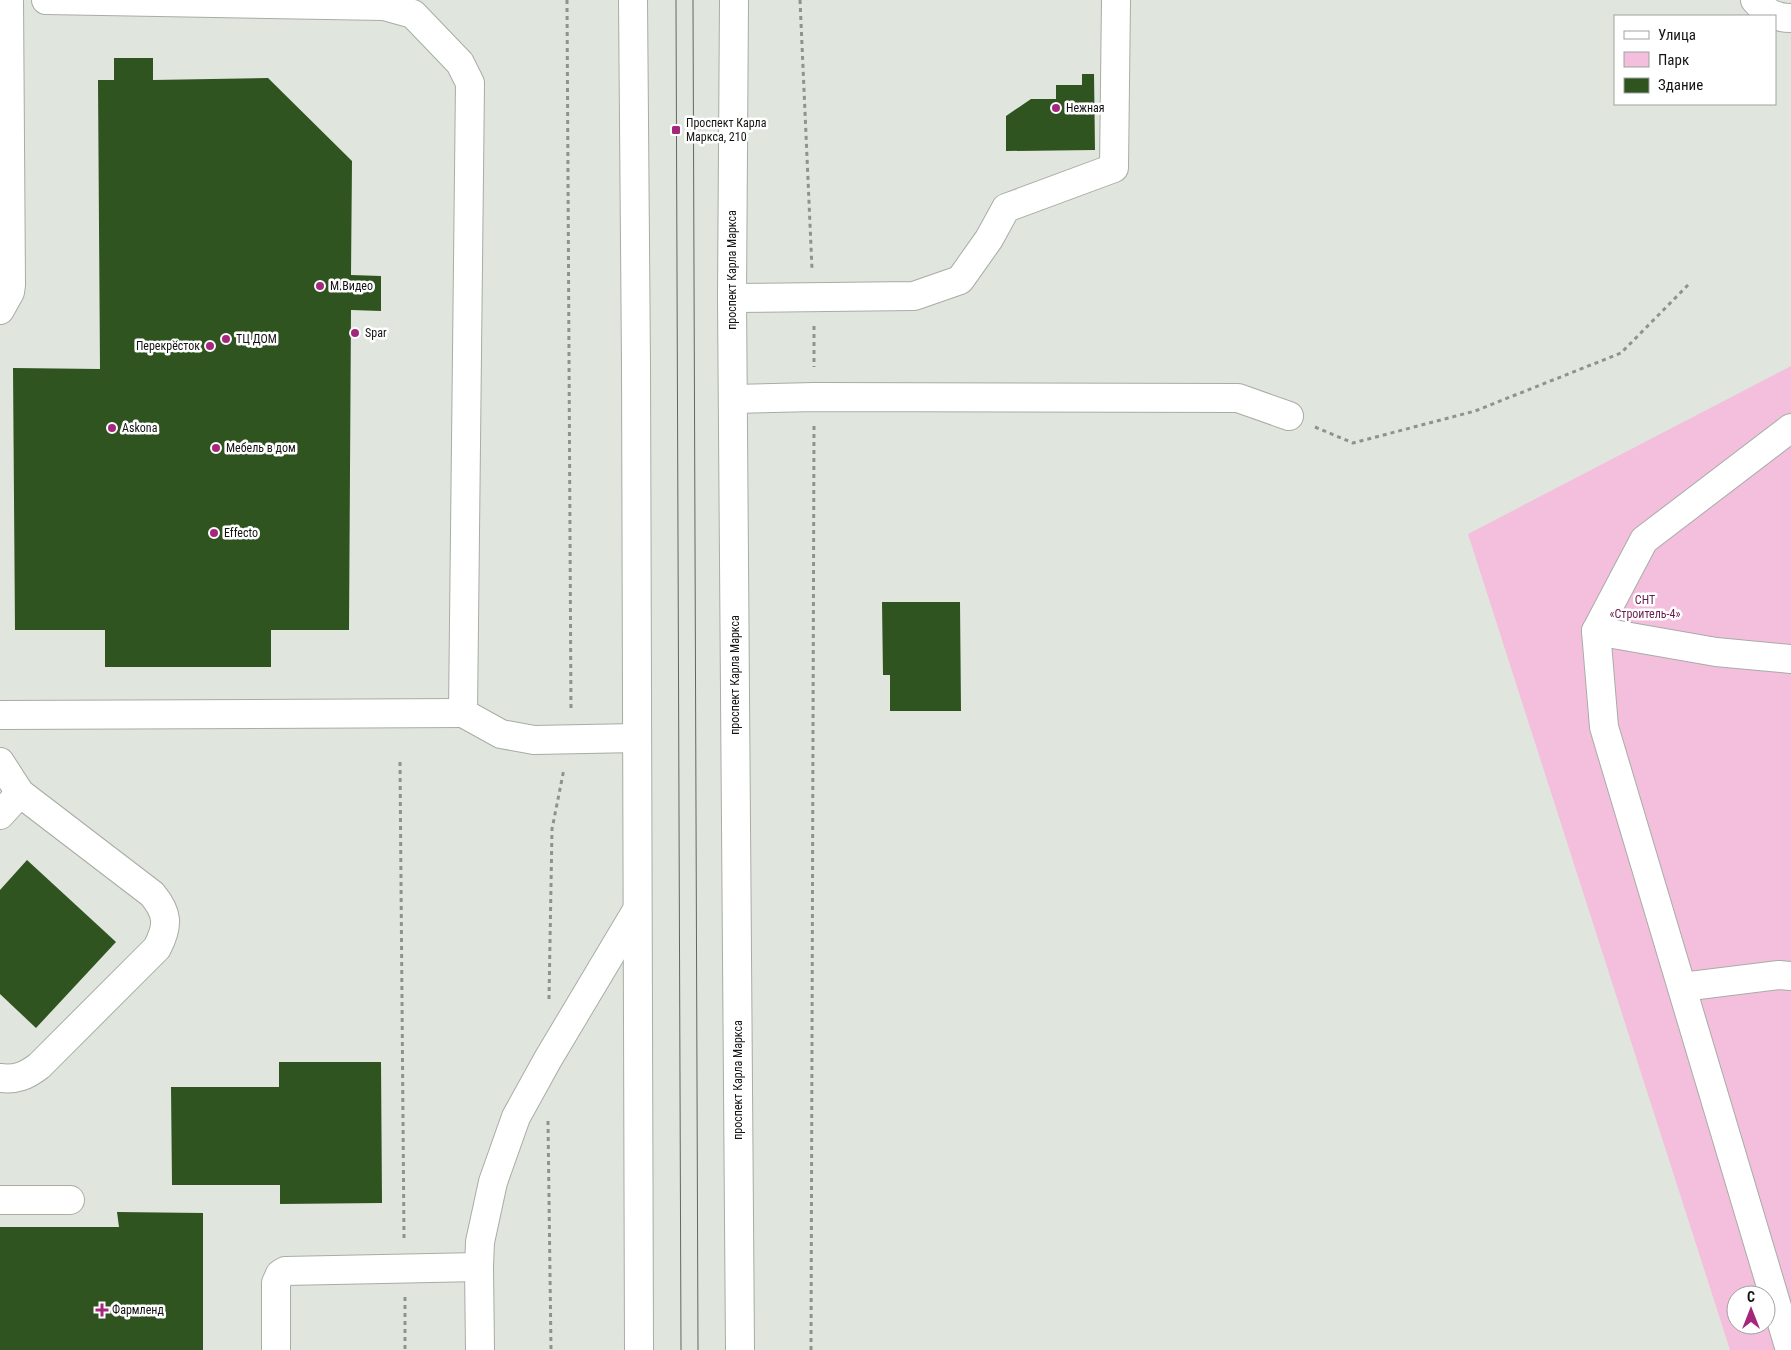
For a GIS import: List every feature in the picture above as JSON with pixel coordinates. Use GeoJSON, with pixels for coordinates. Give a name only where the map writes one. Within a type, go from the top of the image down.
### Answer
{"type":"FeatureCollection","features":[{"type":"Feature","properties":{"kind":"main road"},"geometry":{"type":"LineString","coordinates":[[0,310],[10,292],[11,285],[9,0]]}},
{"type":"Feature","properties":{"kind":"main road"},"geometry":{"type":"LineString","coordinates":[[46,0],[384,6],[413,14],[460,63],[470,83],[463,713]]}},
{"type":"Feature","properties":{"kind":"main road"},"geometry":{"type":"LineString","coordinates":[[633,0],[639,1350]]}},
{"type":"Feature","properties":{"kind":"main road","name":"проспект Карла Маркса"},"geometry":{"type":"LineString","coordinates":[[734,0],[732,298],[740,1350]]}},
{"type":"Feature","properties":{"kind":"main road"},"geometry":{"type":"LineString","coordinates":[[732,298],[914,296],[960,280],[989,239],[1006,208],[1114,168],[1116,0]]}},
{"type":"Feature","properties":{"kind":"main road"},"geometry":{"type":"LineString","coordinates":[[1755,0],[1765,11],[1774,15]]}},
{"type":"Feature","properties":{"kind":"main road"},"geometry":{"type":"LineString","coordinates":[[1776,16],[1791,18]]}},
{"type":"Feature","properties":{"kind":"main road"},"geometry":{"type":"LineString","coordinates":[[733,399],[814,397],[1238,398],[1289,416]]}},
{"type":"Feature","properties":{"kind":"main road"},"geometry":{"type":"LineString","coordinates":[[1790,1350],[1780,1276],[1682,987],[1604,727],[1596,631],[1644,540],[1791,428]]}},
{"type":"Feature","properties":{"kind":"main road"},"geometry":{"type":"LineString","coordinates":[[1596,631],[1716,652],[1791,659]]}},
{"type":"Feature","properties":{"kind":"main road"},"geometry":{"type":"LineString","coordinates":[[0,715],[463,713],[501,734],[534,740],[637,738]]}},
{"type":"Feature","properties":{"kind":"main road"},"geometry":{"type":"LineString","coordinates":[[0,762],[20,793],[152,894],[161,905],[166,920],[164,934],[157,948],[39,1066],[26,1075],[12,1080],[0,1078]]}},
{"type":"Feature","properties":{"kind":"main road"},"geometry":{"type":"LineString","coordinates":[[0,815],[20,793]]}},
{"type":"Feature","properties":{"kind":"main road"},"geometry":{"type":"LineString","coordinates":[[480,1350],[480,1242],[493,1182],[516,1117],[548,1059],[637,910]]}},
{"type":"Feature","properties":{"kind":"main road"},"geometry":{"type":"LineString","coordinates":[[1682,987],[1779,974],[1791,976]]}},
{"type":"Feature","properties":{"kind":"main road"},"geometry":{"type":"LineString","coordinates":[[0,1200],[70,1200]]}},
{"type":"Feature","properties":{"kind":"main road"},"geometry":{"type":"LineString","coordinates":[[276,1350],[276,1283],[284,1270],[479,1268]]}},
{"type":"Feature","properties":{"kind":"path"},"geometry":{"type":"LineString","coordinates":[[567,0],[571,739]]}},
{"type":"Feature","properties":{"kind":"path"},"geometry":{"type":"LineString","coordinates":[[800,0],[814,298],[811,1350]]}},
{"type":"Feature","properties":{"kind":"path"},"geometry":{"type":"LineString","coordinates":[[1289,416],[1353,443],[1475,411],[1620,353],[1689,284]]}},
{"type":"Feature","properties":{"kind":"path"},"geometry":{"type":"LineString","coordinates":[[400,762],[405,1350]]}},
{"type":"Feature","properties":{"kind":"green space","name":"СНТ «Строитель-4»"},"geometry":{"type":"Polygon","coordinates":[[[1791,366],[1791,1350],[1730,1350],[1468,534],[1791,366]]]}},
{"type":"Feature","properties":{"kind":"building","name":"ТЦ ДОМ"},"geometry":{"type":"Polygon","coordinates":[[[114,58],[153,58],[153,80],[268,78],[352,161],[351,275],[381,276],[381,311],[351,310],[349,630],[271,630],[271,667],[105,667],[105,630],[15,630],[13,368],[100,369],[98,80],[114,80],[114,58]]]}},
{"type":"Feature","properties":{"kind":"building","name":"Нежная"},"geometry":{"type":"Polygon","coordinates":[[[1082,74],[1094,74],[1095,150],[1006,151],[1006,116],[1031,99],[1056,99],[1056,85],[1082,85],[1082,74]]]}},
{"type":"Feature","properties":{"kind":"building"},"geometry":{"type":"Polygon","coordinates":[[[882,602],[960,602],[961,711],[890,711],[890,675],[883,675],[882,602]]]}},
{"type":"Feature","properties":{"kind":"building"},"geometry":{"type":"Polygon","coordinates":[[[27,860],[116,942],[36,1028],[0,994],[0,890],[27,860]]]}},
{"type":"Feature","properties":{"kind":"building"},"geometry":{"type":"Polygon","coordinates":[[[279,1062],[381,1062],[382,1203],[280,1204],[280,1185],[172,1185],[171,1087],[279,1087],[279,1062]]]}},
{"type":"Feature","properties":{"kind":"building"},"geometry":{"type":"Polygon","coordinates":[[[117,1212],[203,1213],[203,1350],[0,1350],[0,1227],[119,1227],[117,1212]]]}},
{"type":"Feature","properties":{"kind":"tram line"},"geometry":{"type":"LineString","coordinates":[[676,0],[681,1350]]}},
{"type":"Feature","properties":{"kind":"tram line"},"geometry":{"type":"LineString","coordinates":[[693,0],[698,1350]]}},
{"type":"Feature","properties":{"kind":"place","name":"Нежная"},"geometry":{"type":"Point","coordinates":[1056,108]}},
{"type":"Feature","properties":{"kind":"place","name":"Проспект Карла Маркса, 210"},"geometry":{"type":"Point","coordinates":[676,130]}},
{"type":"Feature","properties":{"kind":"place","name":"М.Видео"},"geometry":{"type":"Point","coordinates":[320,286]}},
{"type":"Feature","properties":{"kind":"place","name":"Spar"},"geometry":{"type":"Point","coordinates":[355,333]}},
{"type":"Feature","properties":{"kind":"place","name":"ТЦ ДОМ"},"geometry":{"type":"Point","coordinates":[226,339]}},
{"type":"Feature","properties":{"kind":"place","name":"Перекрёсток"},"geometry":{"type":"Point","coordinates":[210,346]}},
{"type":"Feature","properties":{"kind":"place","name":"Askona"},"geometry":{"type":"Point","coordinates":[112,428]}},
{"type":"Feature","properties":{"kind":"place","name":"Мебель в дом"},"geometry":{"type":"Point","coordinates":[216,448]}},
{"type":"Feature","properties":{"kind":"place","name":"Effecto"},"geometry":{"type":"Point","coordinates":[214,533]}},
{"type":"Feature","properties":{"kind":"place","name":"Фармленд"},"geometry":{"type":"Point","coordinates":[102,1310]}}]}
